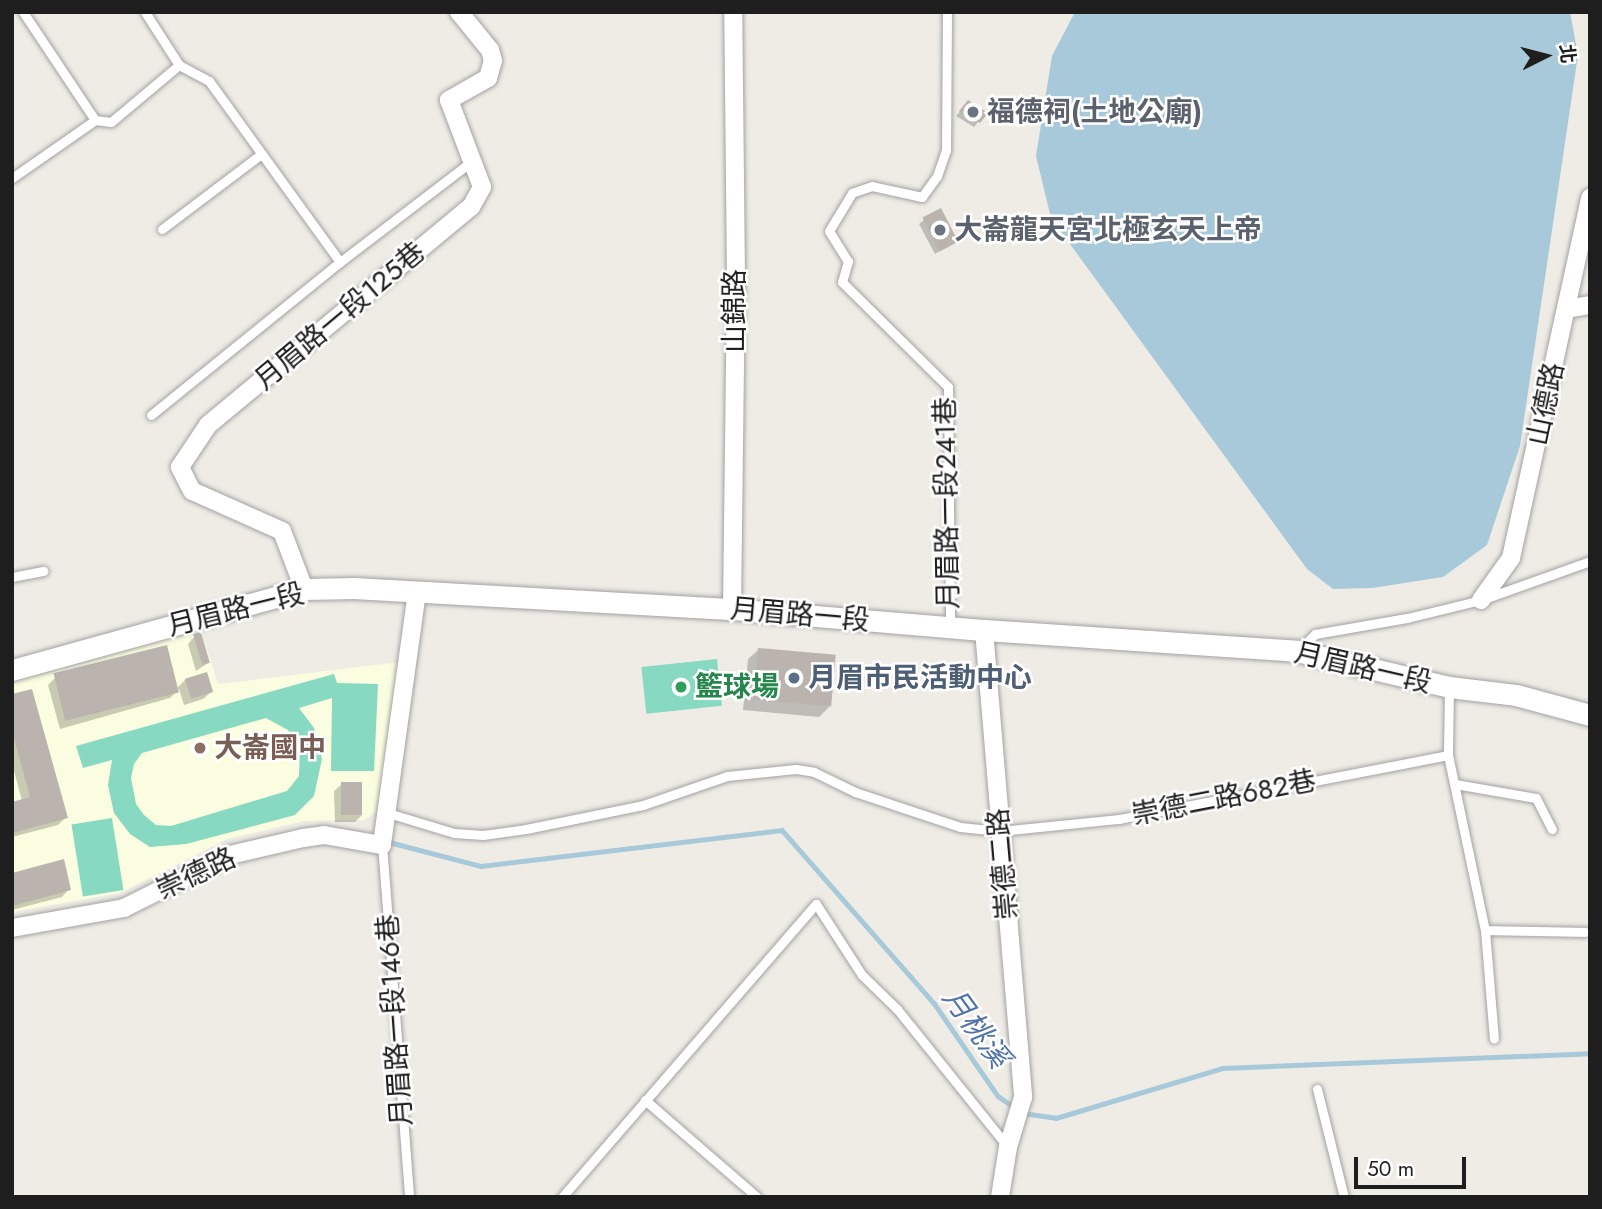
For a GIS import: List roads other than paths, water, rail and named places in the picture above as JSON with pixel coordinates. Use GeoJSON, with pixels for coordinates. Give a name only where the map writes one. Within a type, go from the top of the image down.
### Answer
{"type":"FeatureCollection","features":[{"type":"Feature","properties":{"kind":"street","name":"月眉路一段125巷"},"geometry":{"type":"LineString","coordinates":[[304,589],[282,531],[192,491],[180,467],[208,425],[471,207],[482,187],[449,100],[488,78],[493,61],[490,50],[459,12]]}},
{"type":"Feature","properties":{"kind":"street","name":"山錦路"},"geometry":{"type":"LineString","coordinates":[[732,609],[736,277],[733,12]]}},
{"type":"Feature","properties":{"kind":"street","name":"山德路"},"geometry":{"type":"LineString","coordinates":[[1481,600],[1511,558],[1590,198]]}},
{"type":"Feature","properties":{"kind":"street"},"geometry":{"type":"LineString","coordinates":[[1567,309],[1590,305]]}},
{"type":"Feature","properties":{"kind":"street","name":"月眉路一段"},"geometry":{"type":"LineString","coordinates":[[12,670],[304,589],[355,588],[732,609],[950,628],[1297,651],[1449,687],[1516,695],[1590,715]]}},
{"type":"Feature","properties":{"kind":"street"},"geometry":{"type":"LineString","coordinates":[[382,844],[417,592]]}},
{"type":"Feature","properties":{"kind":"street","name":"崇德二路"},"geometry":{"type":"LineString","coordinates":[[984,630],[1023,1097],[1008,1147]]}},
{"type":"Feature","properties":{"kind":"street","name":"崇德路"},"geometry":{"type":"LineString","coordinates":[[12,928],[124,908],[230,855],[254,849],[324,835],[382,844]]}},
{"type":"Feature","properties":{"kind":"street"},"geometry":{"type":"LineString","coordinates":[[1000,1197],[1008,1147]]}},
{"type":"Feature","properties":{"kind":"lane"},"geometry":{"type":"LineString","coordinates":[[23,12],[95,120]]}},
{"type":"Feature","properties":{"kind":"lane"},"geometry":{"type":"LineString","coordinates":[[145,12],[179,65],[209,82],[340,262]]}},
{"type":"Feature","properties":{"kind":"lane","name":"月眉路一段241巷"},"geometry":{"type":"LineString","coordinates":[[947,12],[946,150],[937,176],[922,197],[872,186],[852,193],[829,231],[848,261],[842,282],[948,387],[950,628]]}},
{"type":"Feature","properties":{"kind":"lane"},"geometry":{"type":"LineString","coordinates":[[12,178],[95,120],[111,122],[179,65]]}},
{"type":"Feature","properties":{"kind":"lane"},"geometry":{"type":"LineString","coordinates":[[162,229],[260,155]]}},
{"type":"Feature","properties":{"kind":"lane"},"geometry":{"type":"LineString","coordinates":[[151,415],[340,262],[472,161]]}},
{"type":"Feature","properties":{"kind":"lane"},"geometry":{"type":"LineString","coordinates":[[1297,651],[1315,634],[1407,618],[1481,600],[1590,561]]}},
{"type":"Feature","properties":{"kind":"lane"},"geometry":{"type":"LineString","coordinates":[[12,577],[43,571]]}},
{"type":"Feature","properties":{"kind":"lane"},"geometry":{"type":"LineString","coordinates":[[1449,687],[1448,755],[1485,930],[1494,1039]]}},
{"type":"Feature","properties":{"kind":"lane","name":"崇德二路682巷"},"geometry":{"type":"LineString","coordinates":[[387,817],[454,833],[483,835],[526,830],[643,805],[727,776],[796,769],[814,772],[855,792],[960,827],[1000,831],[1119,819],[1448,755]]}},
{"type":"Feature","properties":{"kind":"lane"},"geometry":{"type":"LineString","coordinates":[[1455,784],[1536,798],[1552,829]]}},
{"type":"Feature","properties":{"kind":"lane","name":"月眉路一段146巷"},"geometry":{"type":"LineString","coordinates":[[382,844],[409,1197]]}},
{"type":"Feature","properties":{"kind":"lane"},"geometry":{"type":"LineString","coordinates":[[562,1197],[816,904],[862,975],[897,1009],[1008,1147]]}},
{"type":"Feature","properties":{"kind":"lane"},"geometry":{"type":"LineString","coordinates":[[1485,930],[1585,932]]}},
{"type":"Feature","properties":{"kind":"lane"},"geometry":{"type":"LineString","coordinates":[[1317,1089],[1344,1197]]}},
{"type":"Feature","properties":{"kind":"lane"},"geometry":{"type":"LineString","coordinates":[[645,1100],[757,1197]]}},
{"type":"Feature","properties":{"kind":"water"},"geometry":{"type":"Polygon","coordinates":[[[1075,12],[1570,12],[1578,55],[1520,446],[1487,545],[1443,577],[1372,588],[1333,589],[1307,569],[1051,218],[1036,156],[1052,56],[1075,12]]]}},
{"type":"Feature","properties":{"kind":"waterway","name":"月桃溪"},"geometry":{"type":"LineString","coordinates":[[389,842],[481,866],[782,830],[934,1003],[998,1096],[1015,1108]]}},
{"type":"Feature","properties":{"kind":"waterway","name":"月桃溪"},"geometry":{"type":"LineString","coordinates":[[1022,1113],[1056,1118],[1223,1068],[1590,1053]]}},
{"type":"Feature","properties":{"kind":"place","name":"福德祠(土地公廟)"},"geometry":{"type":"Point","coordinates":[973,112]}},
{"type":"Feature","properties":{"kind":"place","name":"大崙龍天宮北極玄天上帝"},"geometry":{"type":"Point","coordinates":[940,230]}},
{"type":"Feature","properties":{"kind":"place","name":"月眉市民活動中心"},"geometry":{"type":"Point","coordinates":[794,678]}},
{"type":"Feature","properties":{"kind":"place","name":"籃球場"},"geometry":{"type":"Point","coordinates":[681,687]}},
{"type":"Feature","properties":{"kind":"place","name":"大崙國中"},"geometry":{"type":"Point","coordinates":[200,748]}}]}
